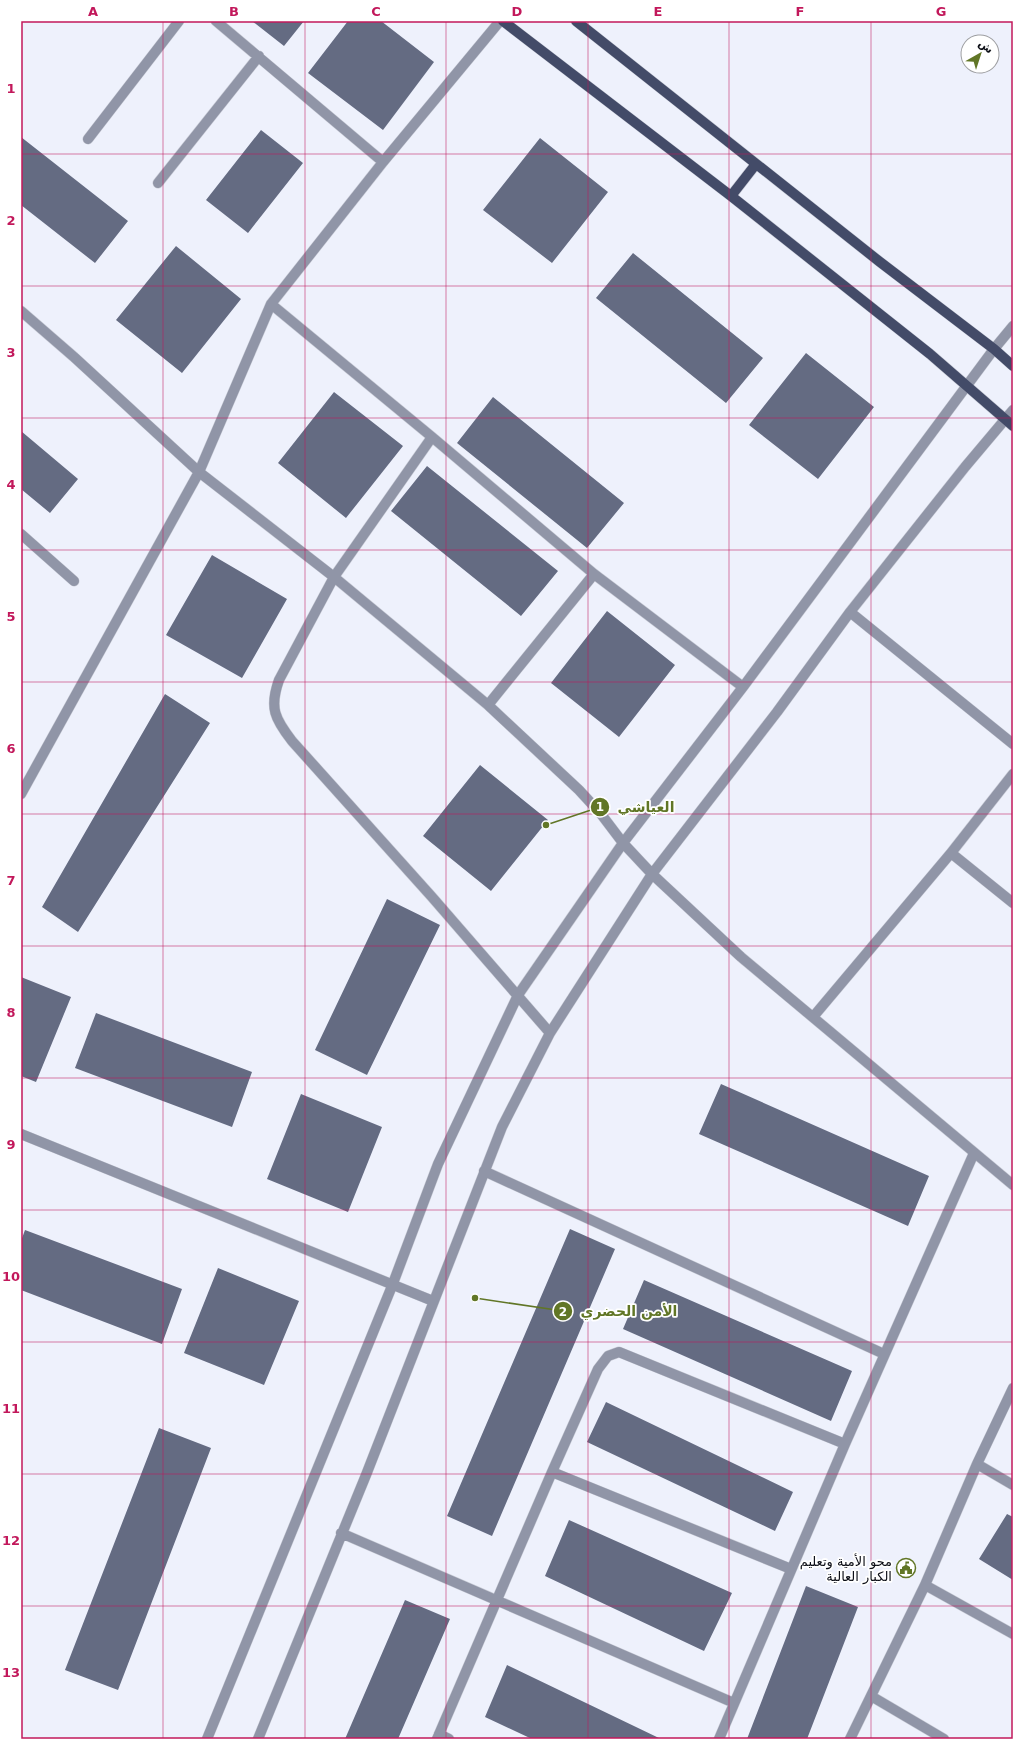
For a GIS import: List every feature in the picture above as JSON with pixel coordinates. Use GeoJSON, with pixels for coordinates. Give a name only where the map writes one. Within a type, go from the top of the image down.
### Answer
{"type":"FeatureCollection","features":[{"type":"Feature","properties":{"kind":"main road"},"geometry":{"type":"LineString","coordinates":[[501,21],[731,196],[930,354],[1009,423]]}},
{"type":"Feature","properties":{"kind":"main road"},"geometry":{"type":"LineString","coordinates":[[576,21],[880,262],[994,349],[1013,366]]}},
{"type":"Feature","properties":{"kind":"main road"},"geometry":{"type":"LineString","coordinates":[[731,196],[756,164]]}},
{"type":"Feature","properties":{"kind":"street"},"geometry":{"type":"LineString","coordinates":[[88,139],[179,21]]}},
{"type":"Feature","properties":{"kind":"street"},"geometry":{"type":"LineString","coordinates":[[216,21],[260,56],[383,162]]}},
{"type":"Feature","properties":{"kind":"street"},"geometry":{"type":"LineString","coordinates":[[21,794],[199,472],[271,304],[383,162],[501,21]]}},
{"type":"Feature","properties":{"kind":"street"},"geometry":{"type":"LineString","coordinates":[[158,183],[260,56]]}},
{"type":"Feature","properties":{"kind":"street"},"geometry":{"type":"LineString","coordinates":[[271,304],[432,436],[594,574],[743,687]]}},
{"type":"Feature","properties":{"kind":"street"},"geometry":{"type":"LineString","coordinates":[[21,311],[74,357],[199,472],[334,577],[488,705],[579,790],[601,814],[623,843],[652,874],[741,957],[1013,1185]]}},
{"type":"Feature","properties":{"kind":"street"},"geometry":{"type":"LineString","coordinates":[[207,1739],[392,1286],[438,1164],[518,995],[623,843],[743,687],[994,349],[1013,326]]}},
{"type":"Feature","properties":{"kind":"street"},"geometry":{"type":"LineString","coordinates":[[258,1739],[502,1127],[550,1033],[652,874],[777,712],[850,612],[965,467],[1009,423],[1013,410]]}},
{"type":"Feature","properties":{"kind":"street"},"geometry":{"type":"LineString","coordinates":[[432,436],[334,577],[282,674],[274,695],[274,712],[280,726],[334,790],[432,897],[550,1033]]}},
{"type":"Feature","properties":{"kind":"street"},"geometry":{"type":"LineString","coordinates":[[21,534],[74,581]]}},
{"type":"Feature","properties":{"kind":"street"},"geometry":{"type":"LineString","coordinates":[[488,705],[594,574]]}},
{"type":"Feature","properties":{"kind":"street"},"geometry":{"type":"LineString","coordinates":[[850,612],[1013,744]]}},
{"type":"Feature","properties":{"kind":"street"},"geometry":{"type":"LineString","coordinates":[[813,1017],[951,853],[1013,774]]}},
{"type":"Feature","properties":{"kind":"street"},"geometry":{"type":"LineString","coordinates":[[951,853],[1013,904]]}},
{"type":"Feature","properties":{"kind":"street"},"geometry":{"type":"LineString","coordinates":[[21,1134],[433,1302]]}},
{"type":"Feature","properties":{"kind":"street"},"geometry":{"type":"LineString","coordinates":[[719,1739],[844,1444],[974,1153]]}},
{"type":"Feature","properties":{"kind":"street"},"geometry":{"type":"LineString","coordinates":[[484,1171],[884,1354]]}},
{"type":"Feature","properties":{"kind":"street"},"geometry":{"type":"LineString","coordinates":[[449,1739],[438,1737],[552,1472],[598,1369],[608,1356],[619,1352],[844,1444]]}},
{"type":"Feature","properties":{"kind":"street"},"geometry":{"type":"LineString","coordinates":[[850,1739],[925,1585],[977,1464],[1010,1405],[1013,1388]]}},
{"type":"Feature","properties":{"kind":"street"},"geometry":{"type":"LineString","coordinates":[[977,1464],[1013,1485]]}},
{"type":"Feature","properties":{"kind":"street"},"geometry":{"type":"LineString","coordinates":[[552,1472],[791,1570]]}},
{"type":"Feature","properties":{"kind":"street"},"geometry":{"type":"LineString","coordinates":[[341,1533],[497,1599],[734,1703]]}},
{"type":"Feature","properties":{"kind":"street"},"geometry":{"type":"LineString","coordinates":[[925,1585],[1013,1634]]}},
{"type":"Feature","properties":{"kind":"street"},"geometry":{"type":"LineString","coordinates":[[870,1696],[944,1739]]}},
{"type":"Feature","properties":{"kind":"building"},"geometry":{"type":"Polygon","coordinates":[[[252,21],[304,21],[284,46],[252,21]]]}},
{"type":"Feature","properties":{"kind":"building"},"geometry":{"type":"Polygon","coordinates":[[[348,21],[381,21],[434,62],[383,130],[308,73],[348,21]]]}},
{"type":"Feature","properties":{"kind":"building"},"geometry":{"type":"Polygon","coordinates":[[[261,130],[303,163],[248,233],[206,200],[261,130]]]}},
{"type":"Feature","properties":{"kind":"building"},"geometry":{"type":"Polygon","coordinates":[[[21,137],[128,221],[95,263],[21,205],[21,137]]]}},
{"type":"Feature","properties":{"kind":"building"},"geometry":{"type":"Polygon","coordinates":[[[540,138],[608,192],[552,263],[483,210],[540,138]]]}},
{"type":"Feature","properties":{"kind":"building"},"geometry":{"type":"Polygon","coordinates":[[[176,246],[241,299],[182,373],[116,320],[176,246]]]}},
{"type":"Feature","properties":{"kind":"building"},"geometry":{"type":"Polygon","coordinates":[[[633,253],[763,358],[726,403],[596,298],[633,253]]]}},
{"type":"Feature","properties":{"kind":"building"},"geometry":{"type":"Polygon","coordinates":[[[806,353],[874,407],[818,479],[749,425],[806,353]]]}},
{"type":"Feature","properties":{"kind":"building"},"geometry":{"type":"Polygon","coordinates":[[[334,392],[403,446],[346,518],[278,463],[334,392]]]}},
{"type":"Feature","properties":{"kind":"building"},"geometry":{"type":"Polygon","coordinates":[[[493,397],[624,503],[587,548],[457,443],[493,397]]]}},
{"type":"Feature","properties":{"kind":"building"},"geometry":{"type":"Polygon","coordinates":[[[21,431],[78,479],[50,513],[21,489],[21,431]]]}},
{"type":"Feature","properties":{"kind":"building"},"geometry":{"type":"Polygon","coordinates":[[[427,466],[558,571],[521,616],[391,511],[427,466]]]}},
{"type":"Feature","properties":{"kind":"building"},"geometry":{"type":"Polygon","coordinates":[[[212,555],[287,599],[242,678],[166,635],[212,555]]]}},
{"type":"Feature","properties":{"kind":"building"},"geometry":{"type":"Polygon","coordinates":[[[607,611],[675,665],[619,737],[551,683],[607,611]]]}},
{"type":"Feature","properties":{"kind":"building"},"geometry":{"type":"Polygon","coordinates":[[[165,694],[210,723],[78,932],[42,907],[165,694]]]}},
{"type":"Feature","properties":{"kind":"building"},"geometry":{"type":"Polygon","coordinates":[[[480,765],[548,820],[491,891],[423,836],[480,765]]]}},
{"type":"Feature","properties":{"kind":"building"},"geometry":{"type":"Polygon","coordinates":[[[387,899],[440,925],[367,1075],[315,1050],[387,899]]]}},
{"type":"Feature","properties":{"kind":"building"},"geometry":{"type":"Polygon","coordinates":[[[21,977],[71,997],[36,1082],[21,1076],[21,977]]]}},
{"type":"Feature","properties":{"kind":"building"},"geometry":{"type":"Polygon","coordinates":[[[96,1013],[252,1072],[232,1127],[75,1068],[96,1013]]]}},
{"type":"Feature","properties":{"kind":"building"},"geometry":{"type":"Polygon","coordinates":[[[721,1084],[929,1176],[908,1226],[699,1134],[721,1084]]]}},
{"type":"Feature","properties":{"kind":"building"},"geometry":{"type":"Polygon","coordinates":[[[301,1094],[382,1127],[348,1212],[267,1179],[301,1094]]]}},
{"type":"Feature","properties":{"kind":"building"},"geometry":{"type":"Polygon","coordinates":[[[570,1229],[615,1249],[492,1536],[447,1516],[570,1229]]]}},
{"type":"Feature","properties":{"kind":"building"},"geometry":{"type":"Polygon","coordinates":[[[25,1230],[182,1289],[162,1344],[21,1290],[21,1241],[25,1230]]]}},
{"type":"Feature","properties":{"kind":"building"},"geometry":{"type":"Polygon","coordinates":[[[218,1268],[299,1301],[264,1385],[184,1353],[218,1268]]]}},
{"type":"Feature","properties":{"kind":"building"},"geometry":{"type":"Polygon","coordinates":[[[644,1280],[852,1371],[831,1421],[623,1329],[644,1280]]]}},
{"type":"Feature","properties":{"kind":"building"},"geometry":{"type":"Polygon","coordinates":[[[606,1402],[793,1492],[775,1531],[587,1442],[606,1402]]]}},
{"type":"Feature","properties":{"kind":"building"},"geometry":{"type":"Polygon","coordinates":[[[159,1428],[211,1448],[118,1690],[65,1670],[159,1428]]]}},
{"type":"Feature","properties":{"kind":"building"},"geometry":{"type":"Polygon","coordinates":[[[1007,1514],[1013,1517],[1013,1580],[979,1559],[1007,1514]]]}},
{"type":"Feature","properties":{"kind":"building"},"geometry":{"type":"Polygon","coordinates":[[[569,1520],[732,1593],[704,1651],[545,1576],[569,1520]]]}},
{"type":"Feature","properties":{"kind":"building"},"geometry":{"type":"Polygon","coordinates":[[[806,1586],[858,1607],[807,1739],[747,1739],[806,1586]]]}},
{"type":"Feature","properties":{"kind":"building"},"geometry":{"type":"Polygon","coordinates":[[[405,1600],[450,1619],[398,1739],[345,1739],[405,1600]]]}},
{"type":"Feature","properties":{"kind":"building"},"geometry":{"type":"Polygon","coordinates":[[[507,1665],[661,1739],[532,1739],[485,1717],[507,1665]]]}},
{"type":"Feature","properties":{"kind":"place","name":"العياشي"},"geometry":{"type":"Point","coordinates":[546,825]}},
{"type":"Feature","properties":{"kind":"place","name":"الأمن الحضري"},"geometry":{"type":"Point","coordinates":[475,1298]}},
{"type":"Feature","properties":{"kind":"place","name":"محو الأمية وتعليم الكبار العالية"},"geometry":{"type":"Point","coordinates":[906,1568]}}]}
